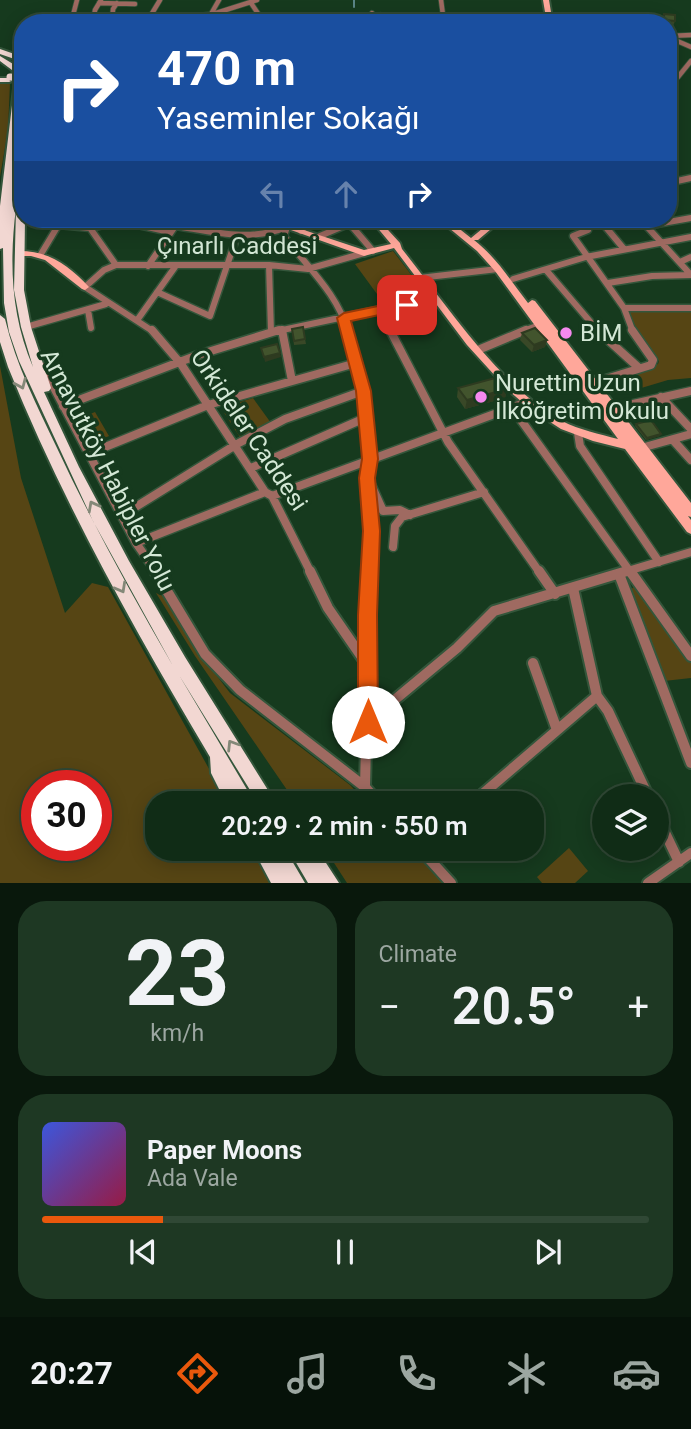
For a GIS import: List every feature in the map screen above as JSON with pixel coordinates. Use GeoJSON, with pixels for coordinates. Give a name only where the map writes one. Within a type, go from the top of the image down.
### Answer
{"type":"FeatureCollection","features":[{"type":"Feature","properties":{"kind":"highway"},"geometry":{"type":"LineString","coordinates":[[0,56],[14,72]]}},
{"type":"Feature","properties":{"kind":"highway"},"geometry":{"type":"LineString","coordinates":[[0,246],[14,132]]}},
{"type":"Feature","properties":{"kind":"highway","name":"Arnavutköy Habipler Yolu"},"geometry":{"type":"LineString","coordinates":[[15,228],[8,275],[10,315],[22,353],[61,442],[166,639],[256,791]]}},
{"type":"Feature","properties":{"kind":"highway"},"geometry":{"type":"LineString","coordinates":[[20,228],[19,290],[26,327],[61,442]]}},
{"type":"Feature","properties":{"kind":"highway","name":"Arnavutköy Habipler Yolu"},"geometry":{"type":"LineString","coordinates":[[0,319],[10,358],[23,389],[84,519],[163,664],[217,752],[253,791]]}},
{"type":"Feature","properties":{"kind":"highway"},"geometry":{"type":"LineString","coordinates":[[217,752],[219,774],[228,791]]}},
{"type":"Feature","properties":{"kind":"highway"},"geometry":{"type":"LineString","coordinates":[[269,861],[281,883]]}},
{"type":"Feature","properties":{"kind":"highway"},"geometry":{"type":"LineString","coordinates":[[282,861],[296,883]]}},
{"type":"Feature","properties":{"kind":"highway"},"geometry":{"type":"LineString","coordinates":[[304,861],[318,883]]}},
{"type":"Feature","properties":{"kind":"highway"},"geometry":{"type":"LineString","coordinates":[[315,861],[330,883]]}},
{"type":"Feature","properties":{"kind":"main road"},"geometry":{"type":"LineString","coordinates":[[290,228],[369,252]]}},
{"type":"Feature","properties":{"kind":"main road"},"geometry":{"type":"LineString","coordinates":[[382,228],[434,298],[527,402],[578,433],[636,447]]}},
{"type":"Feature","properties":{"kind":"main road"},"geometry":{"type":"LineString","coordinates":[[461,228],[472,235],[513,279],[593,383],[691,529]]}},
{"type":"Feature","properties":{"kind":"main road"},"geometry":{"type":"LineString","coordinates":[[472,235],[484,228]]}},
{"type":"Feature","properties":{"kind":"main road"},"geometry":{"type":"LineString","coordinates":[[472,235],[539,325],[691,512]]}},
{"type":"Feature","properties":{"kind":"main road","name":"Çınarlı Caddesi"},"geometry":{"type":"LineString","coordinates":[[369,252],[397,245]]}},
{"type":"Feature","properties":{"kind":"main road"},"geometry":{"type":"LineString","coordinates":[[19,254],[46,256]]}},
{"type":"Feature","properties":{"kind":"main road","name":"Orkideler Caddesi"},"geometry":{"type":"LineString","coordinates":[[46,256],[85,287]]}},
{"type":"Feature","properties":{"kind":"street"},"geometry":{"type":"LineString","coordinates":[[211,14],[219,0]]}},
{"type":"Feature","properties":{"kind":"street"},"geometry":{"type":"LineString","coordinates":[[211,14],[257,0]]}},
{"type":"Feature","properties":{"kind":"street"},"geometry":{"type":"LineString","coordinates":[[100,1],[135,4]]}},
{"type":"Feature","properties":{"kind":"street"},"geometry":{"type":"LineString","coordinates":[[251,3],[258,14]]}},
{"type":"Feature","properties":{"kind":"street"},"geometry":{"type":"LineString","coordinates":[[678,77],[691,61]]}},
{"type":"Feature","properties":{"kind":"street"},"geometry":{"type":"LineString","coordinates":[[677,181],[691,178]]}},
{"type":"Feature","properties":{"kind":"street"},"geometry":{"type":"LineString","coordinates":[[681,180],[691,188]]}},
{"type":"Feature","properties":{"kind":"street"},"geometry":{"type":"LineString","coordinates":[[46,256],[58,228]]}},
{"type":"Feature","properties":{"kind":"street"},"geometry":{"type":"LineString","coordinates":[[85,287],[97,275],[116,265],[90,228]]}},
{"type":"Feature","properties":{"kind":"street"},"geometry":{"type":"LineString","coordinates":[[167,228],[237,236],[257,236],[285,228]]}},
{"type":"Feature","properties":{"kind":"street"},"geometry":{"type":"LineString","coordinates":[[287,228],[284,236],[308,269],[331,293],[344,318],[363,391],[370,459],[367,478],[371,531],[365,787]]}},
{"type":"Feature","properties":{"kind":"street"},"geometry":{"type":"LineString","coordinates":[[320,236],[338,228]]}},
{"type":"Feature","properties":{"kind":"street"},"geometry":{"type":"LineString","coordinates":[[352,228],[369,252]]}},
{"type":"Feature","properties":{"kind":"street"},"geometry":{"type":"LineString","coordinates":[[606,228],[624,249]]}},
{"type":"Feature","properties":{"kind":"street"},"geometry":{"type":"LineString","coordinates":[[648,228],[691,275]]}},
{"type":"Feature","properties":{"kind":"street"},"geometry":{"type":"LineString","coordinates":[[148,266],[173,229]]}},
{"type":"Feature","properties":{"kind":"street"},"geometry":{"type":"LineString","coordinates":[[588,230],[573,236],[586,257],[608,283],[624,308],[629,326],[653,360],[651,365],[593,383]]}},
{"type":"Feature","properties":{"kind":"street"},"geometry":{"type":"LineString","coordinates":[[156,292],[210,316],[216,305],[237,236]]}},
{"type":"Feature","properties":{"kind":"street"},"geometry":{"type":"LineString","coordinates":[[513,279],[586,257],[691,237]]}},
{"type":"Feature","properties":{"kind":"street","name":"Çınarlı Caddesi"},"geometry":{"type":"LineString","coordinates":[[116,265],[269,265],[308,269],[369,252]]}},
{"type":"Feature","properties":{"kind":"street"},"geometry":{"type":"LineString","coordinates":[[680,262],[691,257]]}},
{"type":"Feature","properties":{"kind":"street"},"geometry":{"type":"LineString","coordinates":[[269,265],[271,333]]}},
{"type":"Feature","properties":{"kind":"street"},"geometry":{"type":"LineString","coordinates":[[138,319],[175,267]]}},
{"type":"Feature","properties":{"kind":"street"},"geometry":{"type":"LineString","coordinates":[[419,278],[498,269]]}},
{"type":"Feature","properties":{"kind":"street"},"geometry":{"type":"LineString","coordinates":[[546,270],[607,342],[639,368]]}},
{"type":"Feature","properties":{"kind":"street"},"geometry":{"type":"LineString","coordinates":[[608,283],[652,276],[691,275]]}},
{"type":"Feature","properties":{"kind":"street","name":"Orkideler Caddesi"},"geometry":{"type":"LineString","coordinates":[[85,287],[106,304],[138,319],[158,335],[177,360],[269,494],[328,608],[368,666]]}},
{"type":"Feature","properties":{"kind":"street"},"geometry":{"type":"LineString","coordinates":[[63,406],[177,360],[282,330],[381,312],[434,298]]}},
{"type":"Feature","properties":{"kind":"street"},"geometry":{"type":"LineString","coordinates":[[26,327],[106,304]]}},
{"type":"Feature","properties":{"kind":"street"},"geometry":{"type":"LineString","coordinates":[[624,308],[691,309]]}},
{"type":"Feature","properties":{"kind":"street"},"geometry":{"type":"LineString","coordinates":[[88,310],[91,328]]}},
{"type":"Feature","properties":{"kind":"street"},"geometry":{"type":"LineString","coordinates":[[381,312],[444,434],[555,594]]}},
{"type":"Feature","properties":{"kind":"street"},"geometry":{"type":"LineString","coordinates":[[478,350],[539,325]]}},
{"type":"Feature","properties":{"kind":"street"},"geometry":{"type":"LineString","coordinates":[[282,330],[292,381]]}},
{"type":"Feature","properties":{"kind":"street"},"geometry":{"type":"LineString","coordinates":[[35,353],[136,543],[205,654],[216,668],[258,705],[368,791]]}},
{"type":"Feature","properties":{"kind":"street"},"geometry":{"type":"LineString","coordinates":[[88,454],[208,405],[356,363]]}},
{"type":"Feature","properties":{"kind":"street"},"geometry":{"type":"LineString","coordinates":[[121,516],[237,444],[285,418],[363,391]]}},
{"type":"Feature","properties":{"kind":"street"},"geometry":{"type":"LineString","coordinates":[[611,409],[691,391]]}},
{"type":"Feature","properties":{"kind":"street"},"geometry":{"type":"LineString","coordinates":[[636,447],[673,440],[691,432],[661,397]]}},
{"type":"Feature","properties":{"kind":"street"},"geometry":{"type":"LineString","coordinates":[[136,543],[527,402]]}},
{"type":"Feature","properties":{"kind":"street"},"geometry":{"type":"LineString","coordinates":[[513,409],[624,572],[691,656]]}},
{"type":"Feature","properties":{"kind":"street"},"geometry":{"type":"LineString","coordinates":[[251,468],[365,418]]}},
{"type":"Feature","properties":{"kind":"street"},"geometry":{"type":"LineString","coordinates":[[578,433],[580,446],[659,562]]}},
{"type":"Feature","properties":{"kind":"street"},"geometry":{"type":"LineString","coordinates":[[673,440],[691,460]]}},
{"type":"Feature","properties":{"kind":"street"},"geometry":{"type":"LineString","coordinates":[[367,478],[375,489],[383,511],[400,510],[410,515]]}},
{"type":"Feature","properties":{"kind":"street"},"geometry":{"type":"LineString","coordinates":[[393,547],[396,521],[484,492]]}},
{"type":"Feature","properties":{"kind":"street"},"geometry":{"type":"LineString","coordinates":[[368,722],[457,648],[494,611],[691,552]]}},
{"type":"Feature","properties":{"kind":"street"},"geometry":{"type":"LineString","coordinates":[[624,572],[691,763]]}},
{"type":"Feature","properties":{"kind":"street"},"geometry":{"type":"LineString","coordinates":[[573,588],[597,696],[608,711],[642,784]]}},
{"type":"Feature","properties":{"kind":"street"},"geometry":{"type":"LineString","coordinates":[[533,663],[557,730]]}},
{"type":"Feature","properties":{"kind":"street"},"geometry":{"type":"LineString","coordinates":[[486,791],[597,696]]}},
{"type":"Feature","properties":{"kind":"street"},"geometry":{"type":"LineString","coordinates":[[669,841],[679,862]]}},
{"type":"Feature","properties":{"kind":"street"},"geometry":{"type":"LineString","coordinates":[[648,883],[691,853]]}},
{"type":"Feature","properties":{"kind":"street"},"geometry":{"type":"LineString","coordinates":[[431,861],[451,883]]}},
{"type":"Feature","properties":{"kind":"shaded area"},"geometry":{"type":"Polygon","coordinates":[[[0,82],[10,83],[8,130],[0,177],[0,82]]]}},
{"type":"Feature","properties":{"kind":"shaded area"},"geometry":{"type":"Polygon","coordinates":[[[393,251],[426,294],[385,305],[355,264],[393,251]]]}},
{"type":"Feature","properties":{"kind":"shaded area"},"geometry":{"type":"Polygon","coordinates":[[[691,310],[691,378],[668,380],[638,389],[626,374],[658,364],[659,361],[631,327],[626,311],[691,310]]]}},
{"type":"Feature","properties":{"kind":"shaded area"},"geometry":{"type":"Polygon","coordinates":[[[0,366],[21,478],[65,613],[92,583],[108,587],[221,791],[145,791],[145,861],[259,861],[270,883],[0,883],[0,366]]]}},
{"type":"Feature","properties":{"kind":"shaded area"},"geometry":{"type":"Polygon","coordinates":[[[253,398],[271,423],[241,439],[221,408],[253,398]]]}},
{"type":"Feature","properties":{"kind":"shaded area"},"geometry":{"type":"Polygon","coordinates":[[[95,412],[109,436],[91,444],[78,419],[95,412]]]}},
{"type":"Feature","properties":{"kind":"shaded area"},"geometry":{"type":"Polygon","coordinates":[[[634,587],[691,660],[691,678],[664,681],[628,591],[634,587]]]}},
{"type":"Feature","properties":{"kind":"shaded area"},"geometry":{"type":"Polygon","coordinates":[[[156,593],[165,597],[194,646],[230,693],[356,791],[288,791],[195,656],[156,593]]]}},
{"type":"Feature","properties":{"kind":"shaded area"},"geometry":{"type":"Polygon","coordinates":[[[569,848],[588,871],[575,883],[542,883],[537,877],[569,848]]]}},
{"type":"Feature","properties":{"kind":"shaded area"},"geometry":{"type":"Polygon","coordinates":[[[333,861],[423,861],[444,883],[347,883],[333,861]]]}},
{"type":"Feature","properties":{"kind":"building"},"geometry":{"type":"Polygon","coordinates":[[[303,327],[305,339],[294,341],[292,329],[303,327]]]}},
{"type":"Feature","properties":{"kind":"building"},"geometry":{"type":"Polygon","coordinates":[[[535,328],[547,340],[534,345],[522,333],[535,328]]]}},
{"type":"Feature","properties":{"kind":"building"},"geometry":{"type":"Polygon","coordinates":[[[277,344],[280,353],[264,357],[261,348],[277,344]]]}},
{"type":"Feature","properties":{"kind":"building"},"geometry":{"type":"Polygon","coordinates":[[[499,377],[507,389],[467,400],[458,388],[499,377]]]}},
{"type":"Feature","properties":{"kind":"building"},"geometry":{"type":"Polygon","coordinates":[[[651,420],[661,434],[647,438],[636,424],[651,420]]]}},
{"type":"Feature","properties":{"kind":"waterway"},"geometry":{"type":"LineString","coordinates":[[354,0],[354,7]]}},
{"type":"Feature","properties":{"kind":"place","name":"BİM"},"geometry":{"type":"Point","coordinates":[566,333]}},
{"type":"Feature","properties":{"kind":"place","name":"Nurettin Uzun İlköğretim Okulu"},"geometry":{"type":"Point","coordinates":[481,397]}},
{"type":"Feature","properties":{"kind":"route"},"geometry":{"type":"LineString","coordinates":[[368,722],[367,615],[371,531],[367,478],[370,459],[363,391],[344,318],[407,305]]}}]}
